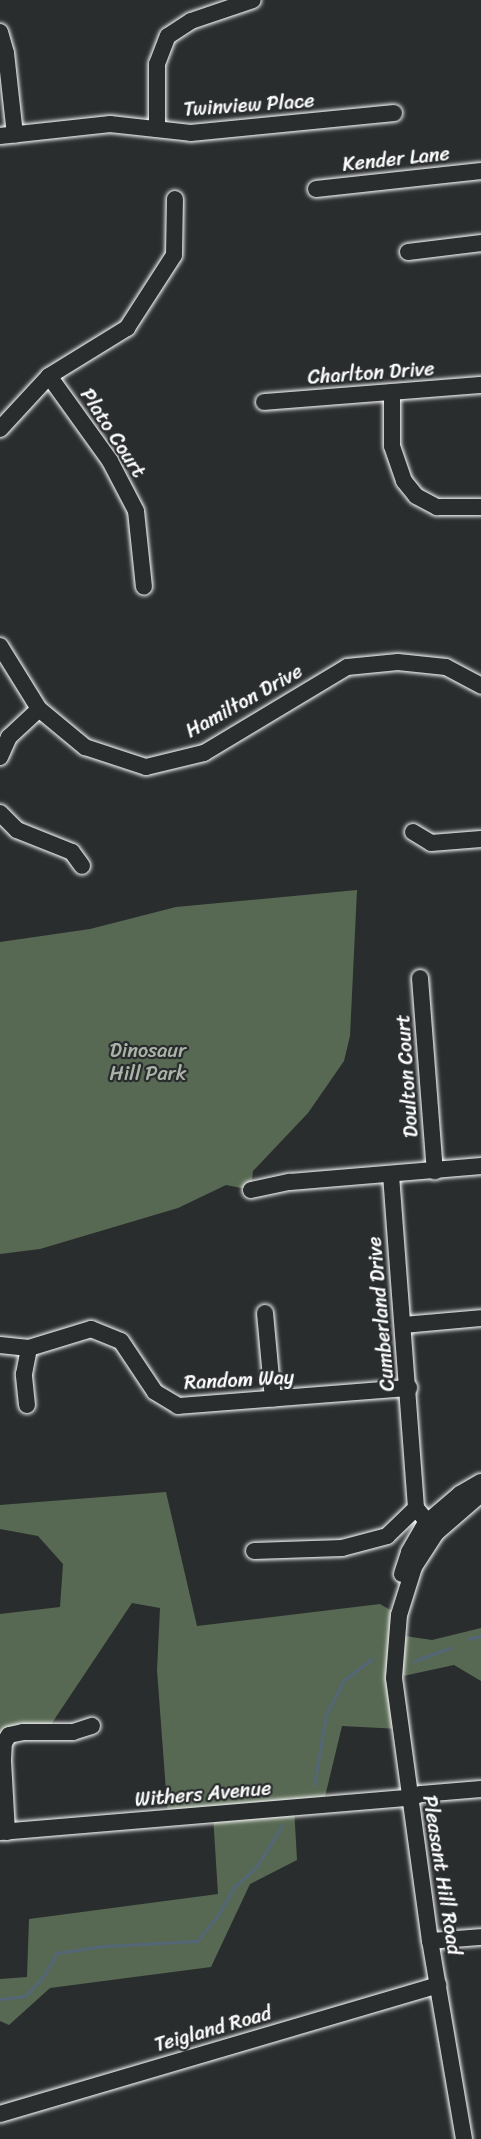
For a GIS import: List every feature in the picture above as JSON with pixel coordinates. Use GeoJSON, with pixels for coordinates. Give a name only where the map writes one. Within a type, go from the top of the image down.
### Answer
{"type":"FeatureCollection","features":[{"type":"Feature","properties":{"kind":"street"},"geometry":{"type":"LineString","coordinates":[[158,129],[157,64],[168,36],[191,21],[253,0]]}},
{"type":"Feature","properties":{"kind":"street"},"geometry":{"type":"LineString","coordinates":[[0,32],[6,53],[7,135]]}},
{"type":"Feature","properties":{"kind":"street","name":"Twinview Place"},"geometry":{"type":"LineString","coordinates":[[7,135],[110,124],[191,133],[394,114]]}},
{"type":"Feature","properties":{"kind":"street","name":"Kender Lane"},"geometry":{"type":"LineString","coordinates":[[316,189],[481,171]]}},
{"type":"Feature","properties":{"kind":"street"},"geometry":{"type":"LineString","coordinates":[[0,429],[49,376],[126,328],[174,255],[175,199]]}},
{"type":"Feature","properties":{"kind":"street"},"geometry":{"type":"LineString","coordinates":[[408,252],[481,243]]}},
{"type":"Feature","properties":{"kind":"street","name":"Plato Court"},"geometry":{"type":"LineString","coordinates":[[49,376],[110,461],[136,511],[144,587]]}},
{"type":"Feature","properties":{"kind":"street","name":"Charlton Drive"},"geometry":{"type":"LineString","coordinates":[[264,402],[481,385]]}},
{"type":"Feature","properties":{"kind":"street"},"geometry":{"type":"LineString","coordinates":[[392,392],[392,446],[404,481],[416,496],[437,507],[481,507]]}},
{"type":"Feature","properties":{"kind":"street","name":"Hamilton Drive"},"geometry":{"type":"LineString","coordinates":[[0,646],[39,710],[85,747],[146,767],[204,753],[347,667],[398,662],[446,667],[481,686]]}},
{"type":"Feature","properties":{"kind":"street"},"geometry":{"type":"LineString","coordinates":[[0,757],[9,737],[39,710]]}},
{"type":"Feature","properties":{"kind":"street"},"geometry":{"type":"LineString","coordinates":[[0,813],[17,830],[72,852],[82,866]]}},
{"type":"Feature","properties":{"kind":"street"},"geometry":{"type":"LineString","coordinates":[[412,832],[431,843],[481,839]]}},
{"type":"Feature","properties":{"kind":"street","name":"Doulton Court"},"geometry":{"type":"LineString","coordinates":[[420,978],[435,1170]]}},
{"type":"Feature","properties":{"kind":"street"},"geometry":{"type":"LineString","coordinates":[[251,1190],[290,1182],[481,1166]]}},
{"type":"Feature","properties":{"kind":"street","name":"Cumberland Drive"},"geometry":{"type":"LineString","coordinates":[[391,1175],[409,1388],[416,1509]]}},
{"type":"Feature","properties":{"kind":"street"},"geometry":{"type":"LineString","coordinates":[[265,1313],[273,1400]]}},
{"type":"Feature","properties":{"kind":"street"},"geometry":{"type":"LineString","coordinates":[[403,1325],[481,1318]]}},
{"type":"Feature","properties":{"kind":"street","name":"Random Way"},"geometry":{"type":"LineString","coordinates":[[0,1345],[29,1348],[91,1329],[121,1341],[155,1392],[178,1406],[409,1388]]}},
{"type":"Feature","properties":{"kind":"street"},"geometry":{"type":"LineString","coordinates":[[27,1405],[24,1374],[29,1348]]}},
{"type":"Feature","properties":{"kind":"street","name":"Pleasant Hill Road"},"geometry":{"type":"LineString","coordinates":[[464,2139],[430,1941],[394,1678],[399,1616],[396,1605],[409,1551],[460,1494],[481,1482]]}},
{"type":"Feature","properties":{"kind":"street","name":"Pleasant Hill Road"},"geometry":{"type":"LineString","coordinates":[[431,1528],[481,1494]]}},
{"type":"Feature","properties":{"kind":"street"},"geometry":{"type":"LineString","coordinates":[[254,1551],[342,1548],[387,1536],[416,1509],[431,1528]]}},
{"type":"Feature","properties":{"kind":"street"},"geometry":{"type":"LineString","coordinates":[[4,1832],[3,1743],[9,1735],[23,1732],[73,1732],[92,1726]]}},
{"type":"Feature","properties":{"kind":"street","name":"Withers Avenue"},"geometry":{"type":"LineString","coordinates":[[4,1832],[409,1798],[421,1794],[481,1789]]}},
{"type":"Feature","properties":{"kind":"street"},"geometry":{"type":"LineString","coordinates":[[430,1941],[481,1937]]}},
{"type":"Feature","properties":{"kind":"street","name":"Teigland Road"},"geometry":{"type":"LineString","coordinates":[[0,2114],[438,1985]]}},
{"type":"Feature","properties":{"kind":"green space","name":"Dinosaur Hill Park"},"geometry":{"type":"Polygon","coordinates":[[[357,890],[350,1036],[344,1061],[308,1113],[253,1171],[251,1190],[226,1185],[178,1208],[40,1249],[0,1254],[0,942],[90,929],[176,907],[357,890]]]}},
{"type":"Feature","properties":{"kind":"green space"},"geometry":{"type":"Polygon","coordinates":[[[166,1492],[197,1626],[380,1604],[399,1615],[398,1635],[432,1640],[481,1628],[481,1681],[454,1665],[394,1678],[400,1729],[342,1726],[323,1805],[294,1807],[297,1860],[250,1884],[211,1967],[50,1988],[9,2025],[0,2021],[0,1979],[27,1977],[29,1919],[218,1894],[213,1815],[168,1818],[157,1670],[160,1608],[132,1603],[46,1732],[9,1735],[0,1832],[0,1614],[60,1607],[63,1564],[38,1536],[0,1529],[0,1505],[166,1492]]]}},
{"type":"Feature","properties":{"kind":"waterway"},"geometry":{"type":"LineString","coordinates":[[468,1639],[481,1636]]}},
{"type":"Feature","properties":{"kind":"waterway"},"geometry":{"type":"LineString","coordinates":[[414,1661],[450,1648]]}},
{"type":"Feature","properties":{"kind":"waterway"},"geometry":{"type":"LineString","coordinates":[[314,1785],[326,1715],[344,1680],[372,1659]]}},
{"type":"Feature","properties":{"kind":"waterway"},"geometry":{"type":"LineString","coordinates":[[0,1999],[25,1996],[43,1977],[57,1953],[103,1946],[197,1941],[218,1915],[235,1886],[257,1866],[282,1825]]}}]}
